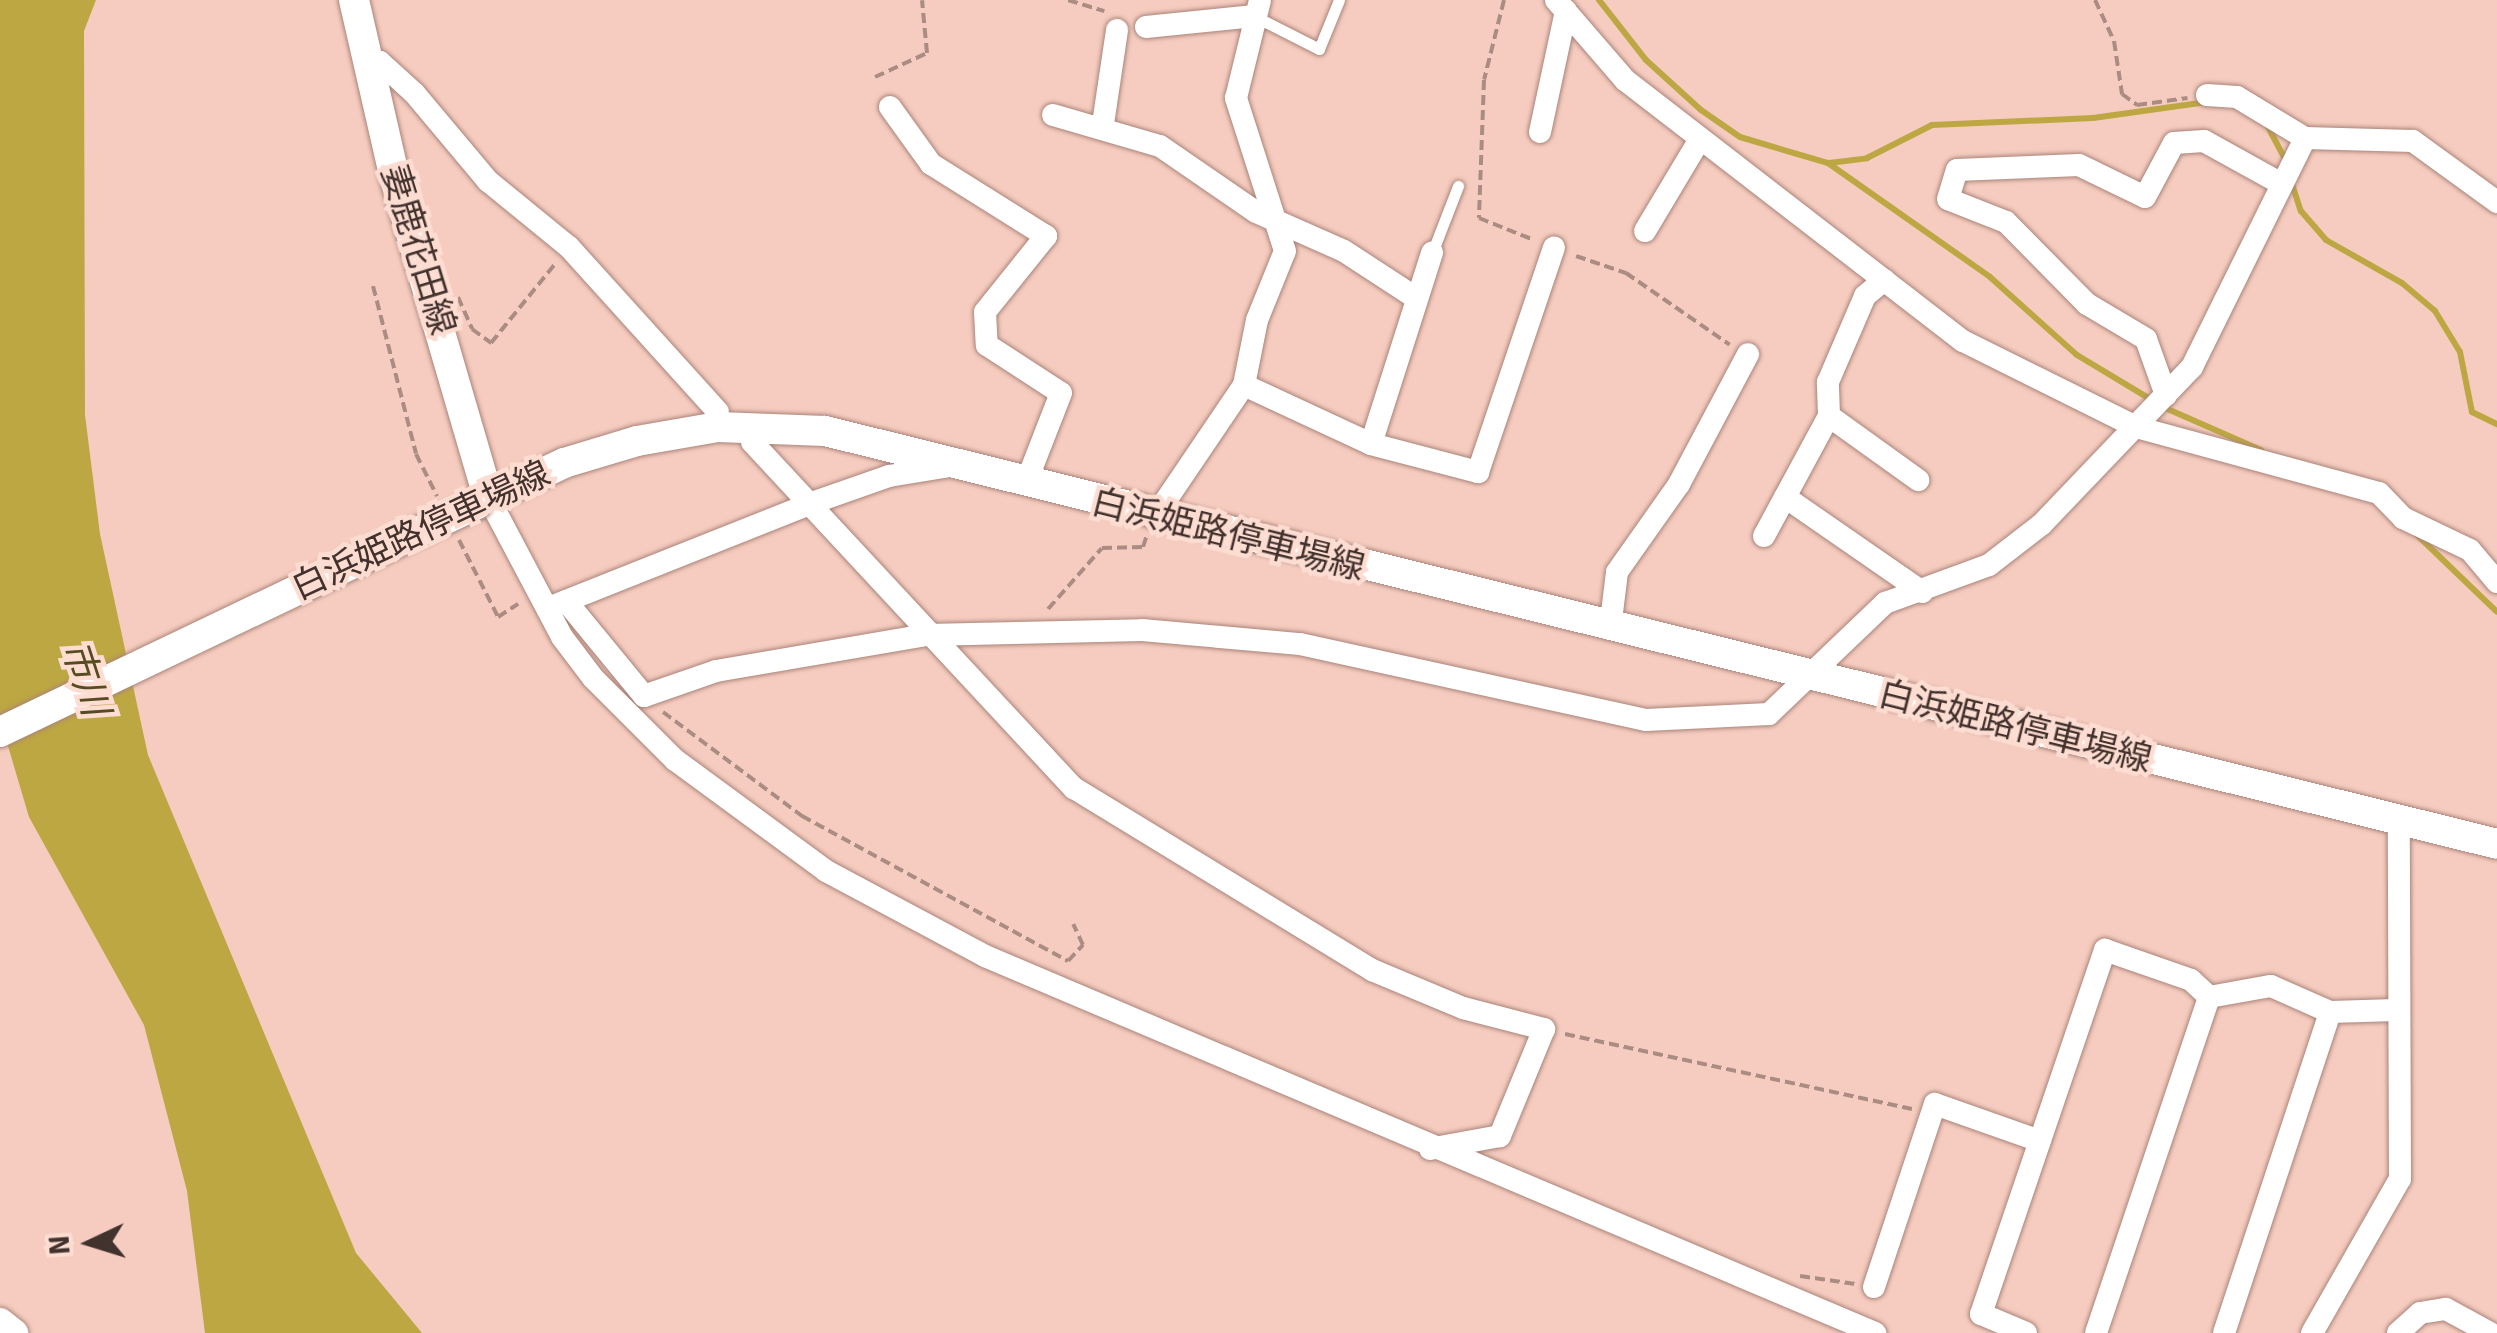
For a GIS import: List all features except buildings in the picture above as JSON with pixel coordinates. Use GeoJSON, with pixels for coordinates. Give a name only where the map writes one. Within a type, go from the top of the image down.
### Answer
{"type":"FeatureCollection","features":[{"type":"Feature","properties":{"kind":"main road","name":"妻鹿花田線"},"geometry":{"type":"LineString","coordinates":[[354,0],[365,62],[483,501]]}},
{"type":"Feature","properties":{"kind":"main road","name":"白浜姫路停車場線"},"geometry":{"type":"LineString","coordinates":[[0,732],[564,463],[718,427],[825,431],[1154,518],[2497,844]]}},
{"type":"Feature","properties":{"kind":"street"},"geometry":{"type":"LineString","coordinates":[[1540,132],[1561,6]]}},
{"type":"Feature","properties":{"kind":"street"},"geometry":{"type":"LineString","coordinates":[[1561,6],[1625,80],[1964,341],[2136,427],[2360,485],[2409,518],[2470,550],[2497,582]]}},
{"type":"Feature","properties":{"kind":"street"},"geometry":{"type":"LineString","coordinates":[[1146,26],[1257,8],[1236,98],[1286,251],[1257,320],[1244,384],[1154,518]]}},
{"type":"Feature","properties":{"kind":"street"},"geometry":{"type":"LineString","coordinates":[[1103,124],[1117,30]]}},
{"type":"Feature","properties":{"kind":"street"},"geometry":{"type":"LineString","coordinates":[[365,62],[380,62],[404,83],[488,181],[569,247],[718,412]]}},
{"type":"Feature","properties":{"kind":"street"},"geometry":{"type":"LineString","coordinates":[[2208,95],[2237,97],[2300,148],[2412,141],[2497,202]]}},
{"type":"Feature","properties":{"kind":"street"},"geometry":{"type":"LineString","coordinates":[[890,107],[930,164],[1046,236],[985,312],[987,345],[1061,393],[1026,483]]}},
{"type":"Feature","properties":{"kind":"street"},"geometry":{"type":"LineString","coordinates":[[1053,115],[1103,124],[1160,146],[1275,219],[1416,298]]}},
{"type":"Feature","properties":{"kind":"street"},"geometry":{"type":"LineString","coordinates":[[1645,231],[1700,139]]}},
{"type":"Feature","properties":{"kind":"street"},"geometry":{"type":"LineString","coordinates":[[2166,394],[2146,339],[2087,304],[2006,222],[1948,200],[1958,170],[2079,165],[2145,197],[2174,143],[2204,141],[2282,184]]}},
{"type":"Feature","properties":{"kind":"street"},"geometry":{"type":"LineString","coordinates":[[551,600],[644,696],[716,671],[928,635],[1030,637],[1199,631],[1300,644],[1662,721],[1769,714],[1811,678],[1885,603],[1989,565],[2042,524],[2136,427],[2192,367],[2300,148]]}},
{"type":"Feature","properties":{"kind":"street"},"geometry":{"type":"LineString","coordinates":[[1244,384],[1370,444],[1478,472],[1554,248]]}},
{"type":"Feature","properties":{"kind":"street"},"geometry":{"type":"LineString","coordinates":[[1370,444],[1432,253]]}},
{"type":"Feature","properties":{"kind":"street"},"geometry":{"type":"LineString","coordinates":[[1764,536],[1829,416],[1828,382],[1865,296],[1884,280]]}},
{"type":"Feature","properties":{"kind":"street"},"geometry":{"type":"LineString","coordinates":[[1610,629],[1618,572],[1680,484],[1748,354]]}},
{"type":"Feature","properties":{"kind":"street"},"geometry":{"type":"LineString","coordinates":[[1829,416],[1918,480]]}},
{"type":"Feature","properties":{"kind":"street"},"geometry":{"type":"LineString","coordinates":[[752,442],[1074,788],[1149,839],[1372,970],[1463,1008],[1544,1029],[1500,1136],[1430,1148]]}},
{"type":"Feature","properties":{"kind":"street"},"geometry":{"type":"LineString","coordinates":[[551,600],[889,476],[958,465]]}},
{"type":"Feature","properties":{"kind":"street"},"geometry":{"type":"LineString","coordinates":[[1785,497],[1922,592]]}},
{"type":"Feature","properties":{"kind":"street"},"geometry":{"type":"LineString","coordinates":[[483,501],[551,600],[593,678],[675,760],[826,871],[984,956],[1430,1148],[1875,1333]]}},
{"type":"Feature","properties":{"kind":"street"},"geometry":{"type":"LineString","coordinates":[[2312,1333],[2400,1179],[2396,1010],[2399,820]]}},
{"type":"Feature","properties":{"kind":"street"},"geometry":{"type":"LineString","coordinates":[[2026,1333],[1982,1314],[2105,950],[2191,980],[2210,997]]}},
{"type":"Feature","properties":{"kind":"street"},"geometry":{"type":"LineString","coordinates":[[2210,997],[2271,986],[2330,1012],[2396,1010]]}},
{"type":"Feature","properties":{"kind":"street"},"geometry":{"type":"LineString","coordinates":[[2096,1333],[2210,997]]}},
{"type":"Feature","properties":{"kind":"street"},"geometry":{"type":"LineString","coordinates":[[2224,1333],[2330,1012]]}},
{"type":"Feature","properties":{"kind":"street"},"geometry":{"type":"LineString","coordinates":[[1874,1287],[1934,1104],[2040,1141]]}},
{"type":"Feature","properties":{"kind":"street"},"geometry":{"type":"LineString","coordinates":[[2398,1333],[2420,1313],[2446,1309],[2490,1333]]}},
{"type":"Feature","properties":{"kind":"street"},"geometry":{"type":"LineString","coordinates":[[0,1322],[14,1333]]}},
{"type":"Feature","properties":{"kind":"lane"},"geometry":{"type":"LineString","coordinates":[[1257,8],[1318,49],[1339,0]]}},
{"type":"Feature","properties":{"kind":"lane"},"geometry":{"type":"LineString","coordinates":[[1432,253],[1458,186]]}},
{"type":"Feature","properties":{"kind":"path"},"geometry":{"type":"LineString","coordinates":[[875,77],[927,53],[922,0]]}},
{"type":"Feature","properties":{"kind":"path"},"geometry":{"type":"LineString","coordinates":[[1504,0],[1484,80],[1479,218],[1626,273],[1748,354]]}},
{"type":"Feature","properties":{"kind":"path"},"geometry":{"type":"LineString","coordinates":[[2095,0],[2114,41],[2122,94],[2137,106],[2208,95]]}},
{"type":"Feature","properties":{"kind":"path"},"geometry":{"type":"LineString","coordinates":[[454,288],[472,329],[490,344],[569,247]]}},
{"type":"Feature","properties":{"kind":"path"},"geometry":{"type":"LineString","coordinates":[[372,286],[416,454],[440,503]]}},
{"type":"Feature","properties":{"kind":"path"},"geometry":{"type":"LineString","coordinates":[[1030,637],[1082,565],[1102,548],[1143,547],[1154,518]]}},
{"type":"Feature","properties":{"kind":"path"},"geometry":{"type":"LineString","coordinates":[[457,536],[498,617],[551,600]]}},
{"type":"Feature","properties":{"kind":"path"},"geometry":{"type":"LineString","coordinates":[[644,696],[802,816],[1068,961],[1083,945],[1073,924]]}},
{"type":"Feature","properties":{"kind":"path"},"geometry":{"type":"LineString","coordinates":[[1544,1029],[1931,1114]]}},
{"type":"Feature","properties":{"kind":"path"},"geometry":{"type":"LineString","coordinates":[[1746,1279],[1762,1271],[1874,1287]]}},
{"type":"Feature","properties":{"kind":"water","name":"市川"},"geometry":{"type":"Polygon","coordinates":[[[0,0],[96,0],[84,31],[85,415],[100,534],[148,755],[356,1253],[422,1333],[205,1333],[187,1191],[144,1025],[29,817],[0,719],[0,0]]]}},
{"type":"Feature","properties":{"kind":"waterway"},"geometry":{"type":"LineString","coordinates":[[1599,0],[1646,60],[1701,110],[1740,137],[1828,163],[1990,277],[2077,355],[2152,400]]}},
{"type":"Feature","properties":{"kind":"waterway"},"geometry":{"type":"LineString","coordinates":[[1829,163],[1867,158],[1932,125],[2093,118],[2207,102]]}},
{"type":"Feature","properties":{"kind":"waterway"},"geometry":{"type":"LineString","coordinates":[[2268,127],[2285,159]]}},
{"type":"Feature","properties":{"kind":"waterway"},"geometry":{"type":"LineString","coordinates":[[2291,181],[2301,211],[2326,240],[2402,283],[2435,311],[2460,352],[2472,412],[2497,424]]}},
{"type":"Feature","properties":{"kind":"waterway"},"geometry":{"type":"LineString","coordinates":[[2163,407],[2261,450]]}},
{"type":"Feature","properties":{"kind":"waterway"},"geometry":{"type":"LineString","coordinates":[[2416,534],[2497,612]]}}]}
